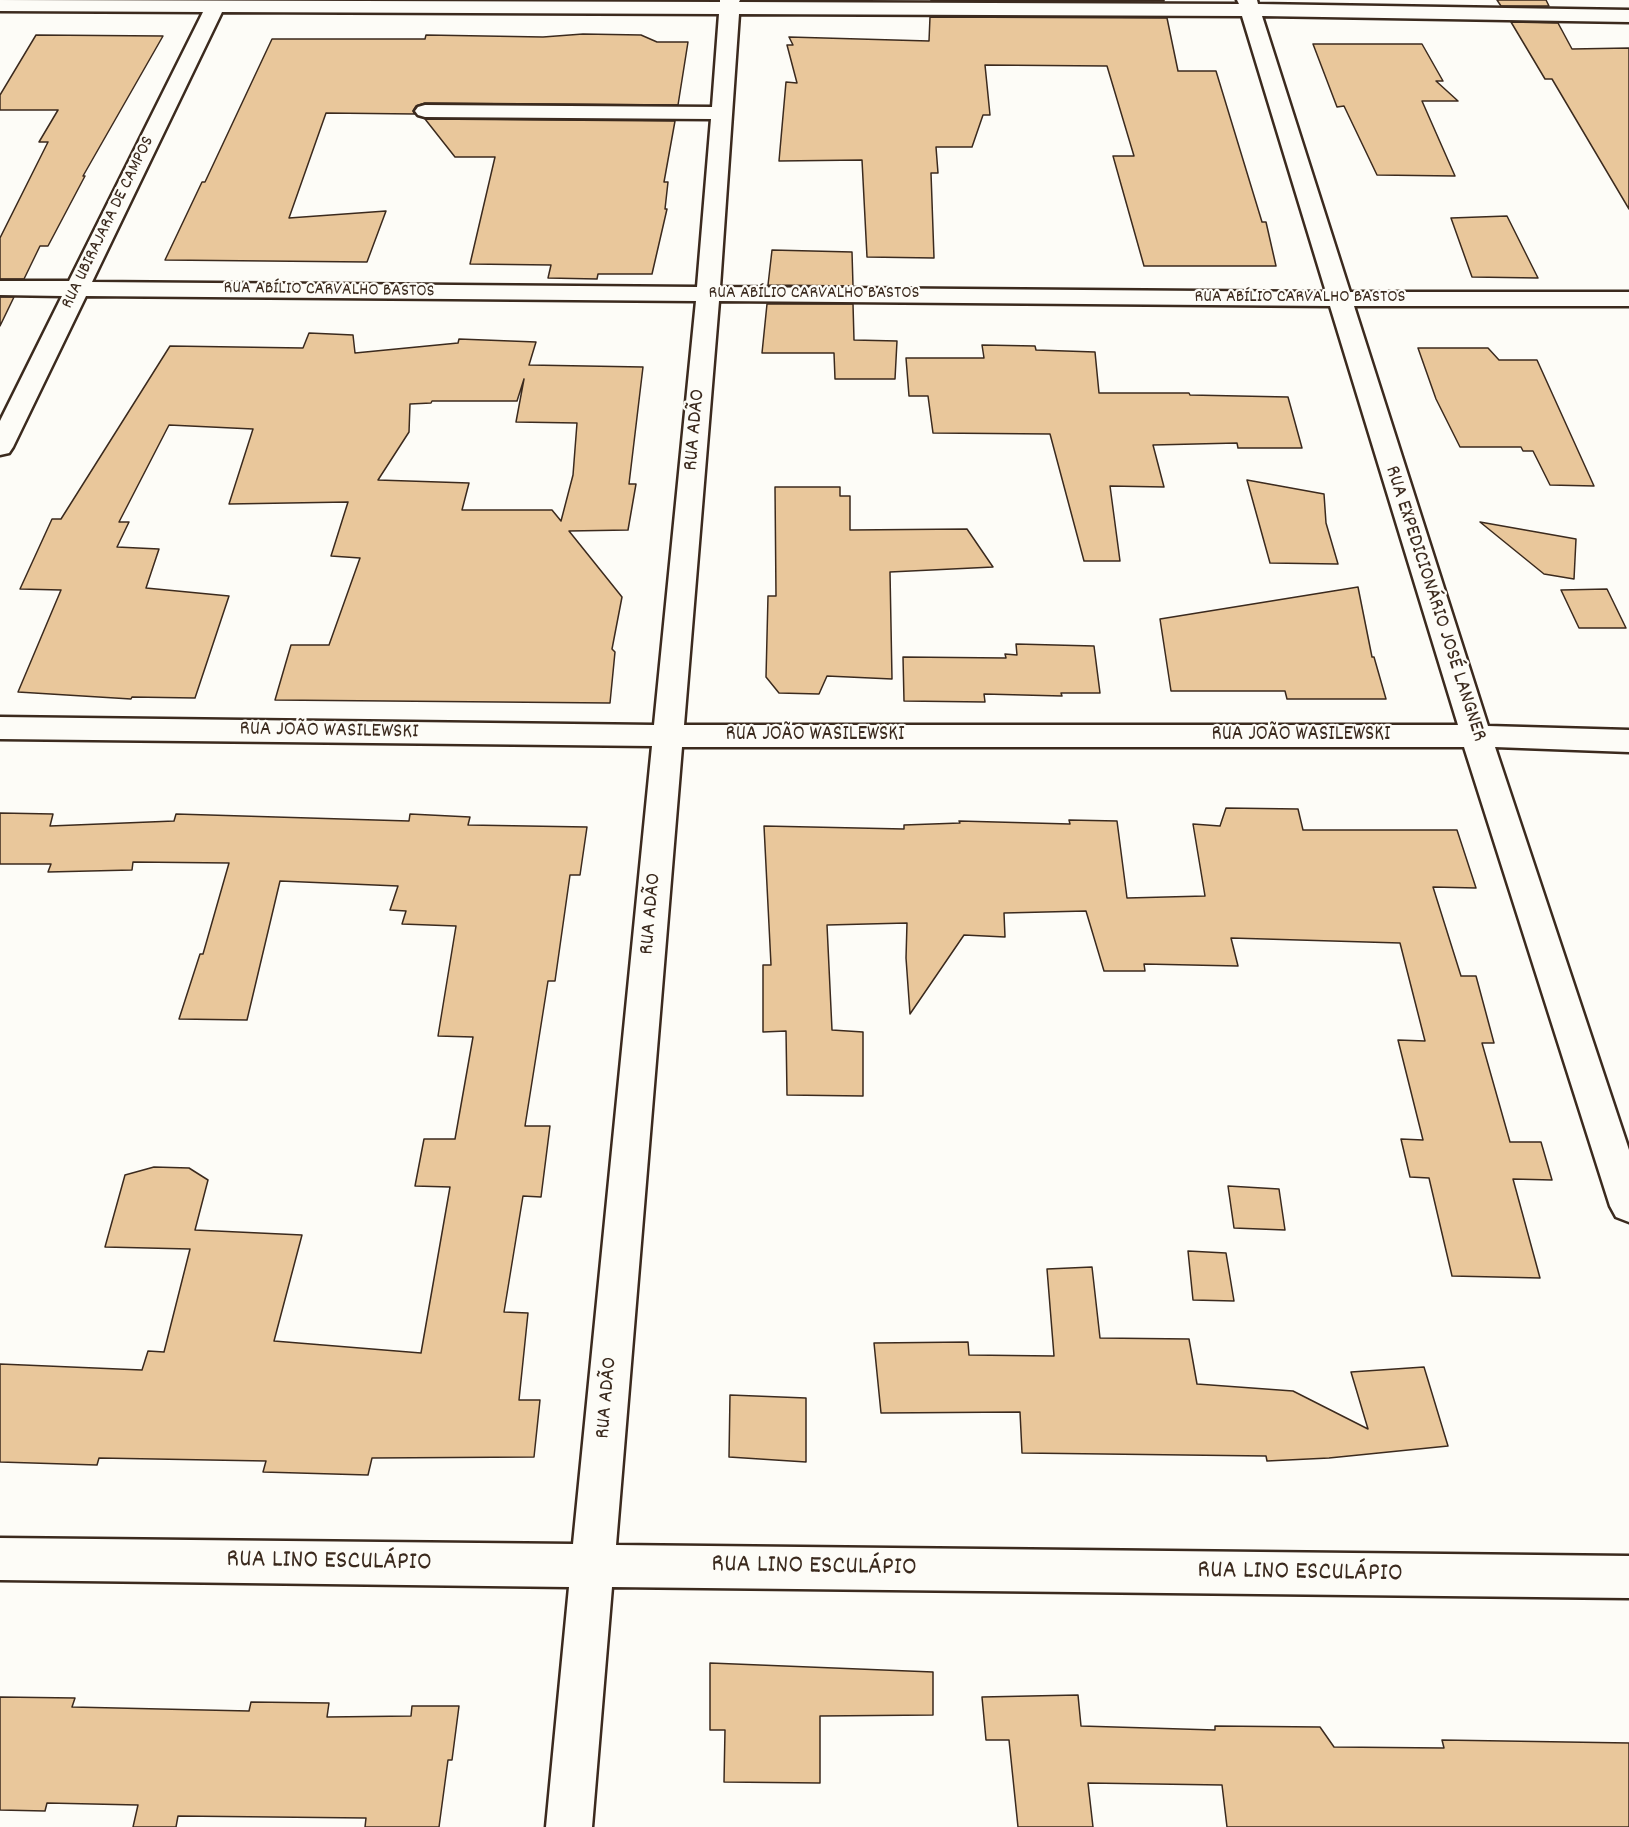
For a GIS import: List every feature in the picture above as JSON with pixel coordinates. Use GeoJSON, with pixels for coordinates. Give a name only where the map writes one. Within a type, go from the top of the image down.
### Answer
{"type":"FeatureCollection","features":[{"type":"Feature","properties":{"kind":"street","name":"RUA UBIRAJARA DE CAMPOS"},"geometry":{"type":"LineString","coordinates":[[0,447],[216,4]]}},
{"type":"Feature","properties":{"kind":"street","name":"RUA ADÃO"},"geometry":{"type":"LineString","coordinates":[[569,1827],[669,736],[708,294],[730,4]]}},
{"type":"Feature","properties":{"kind":"street"},"geometry":{"type":"LineString","coordinates":[[0,5],[1248,5],[1629,16]]}},
{"type":"Feature","properties":{"kind":"street","name":"RUA EXPEDICIONÁRIO JOSÉ LANGNER"},"geometry":{"type":"LineString","coordinates":[[1248,5],[1476,736],[1629,1206]]}},
{"type":"Feature","properties":{"kind":"street"},"geometry":{"type":"LineString","coordinates":[[425,111],[723,113]]}},
{"type":"Feature","properties":{"kind":"street","name":"RUA ABÍLIO CARVALHO BASTOS"},"geometry":{"type":"LineString","coordinates":[[0,288],[1338,299],[1629,299]]}},
{"type":"Feature","properties":{"kind":"street","name":"RUA JOÃO WASILEWSKI"},"geometry":{"type":"LineString","coordinates":[[0,728],[669,736],[1476,736],[1629,741]]}},
{"type":"Feature","properties":{"kind":"street","name":"RUA LINO ESCULÁPIO"},"geometry":{"type":"LineString","coordinates":[[0,1559],[1629,1577]]}},
{"type":"Feature","properties":{"kind":"building"},"geometry":{"type":"Polygon","coordinates":[[[1164,0],[1164,1],[931,1],[1164,0]]]}},
{"type":"Feature","properties":{"kind":"building"},"geometry":{"type":"Polygon","coordinates":[[[1497,0],[1546,0],[1549,6],[1501,6],[1497,0]]]}},
{"type":"Feature","properties":{"kind":"building"},"geometry":{"type":"Polygon","coordinates":[[[930,17],[1167,18],[1178,71],[1216,71],[1262,222],[1266,222],[1276,266],[1144,266],[1113,156],[1134,156],[1107,66],[985,65],[990,115],[983,115],[972,147],[936,147],[938,173],[931,173],[934,258],[867,257],[862,160],[779,161],[786,82],[797,83],[787,45],[793,45],[789,37],[929,41],[930,17]]]}},
{"type":"Feature","properties":{"kind":"building"},"geometry":{"type":"Polygon","coordinates":[[[1511,22],[1558,23],[1572,49],[1629,48],[1629,209],[1552,79],[1545,79],[1511,22]]]}},
{"type":"Feature","properties":{"kind":"building"},"geometry":{"type":"Polygon","coordinates":[[[583,34],[641,35],[657,42],[688,42],[678,105],[425,103],[416,106],[413,111],[415,114],[326,113],[289,218],[386,211],[367,262],[165,260],[202,182],[205,182],[272,39],[425,39],[426,35],[543,37],[583,34]]]}},
{"type":"Feature","properties":{"kind":"building"},"geometry":{"type":"Polygon","coordinates":[[[36,35],[163,36],[83,176],[85,176],[48,246],[40,246],[24,279],[0,279],[0,238],[48,142],[39,142],[58,110],[0,110],[0,95],[36,35]]]}},
{"type":"Feature","properties":{"kind":"building"},"geometry":{"type":"Polygon","coordinates":[[[1313,44],[1422,44],[1443,81],[1436,81],[1458,101],[1422,101],[1455,176],[1377,175],[1344,106],[1337,107],[1313,44]]]}},
{"type":"Feature","properties":{"kind":"building"},"geometry":{"type":"Polygon","coordinates":[[[425,119],[675,121],[664,182],[668,182],[665,209],[667,209],[652,274],[598,274],[597,279],[548,278],[551,265],[470,264],[495,157],[455,157],[425,119]]]}},
{"type":"Feature","properties":{"kind":"building"},"geometry":{"type":"Polygon","coordinates":[[[1507,216],[1538,278],[1472,277],[1451,218],[1507,216]]]}},
{"type":"Feature","properties":{"kind":"building"},"geometry":{"type":"Polygon","coordinates":[[[772,250],[852,252],[853,286],[768,285],[772,250]]]}},
{"type":"Feature","properties":{"kind":"building"},"geometry":{"type":"Polygon","coordinates":[[[0,297],[14,297],[0,326],[0,297]]]}},
{"type":"Feature","properties":{"kind":"building"},"geometry":{"type":"Polygon","coordinates":[[[767,304],[853,304],[854,340],[897,341],[895,379],[835,379],[834,353],[762,353],[767,304]]]}},
{"type":"Feature","properties":{"kind":"building"},"geometry":{"type":"Polygon","coordinates":[[[309,333],[353,335],[355,353],[458,343],[459,339],[536,342],[529,365],[643,367],[629,484],[636,484],[628,530],[569,531],[622,597],[612,649],[615,652],[610,703],[275,700],[291,645],[329,645],[360,558],[331,556],[348,502],[229,504],[253,429],[169,425],[119,522],[129,522],[117,547],[159,549],[146,588],[229,596],[195,698],[132,697],[131,699],[18,692],[61,590],[20,589],[52,519],[61,519],[170,346],[303,348],[309,333]],[[524,379],[517,401],[432,401],[431,403],[410,404],[409,432],[378,480],[469,483],[462,510],[552,510],[561,521],[573,475],[577,423],[516,422],[524,379]]]}},
{"type":"Feature","properties":{"kind":"building"},"geometry":{"type":"Polygon","coordinates":[[[982,345],[1035,346],[1036,350],[1095,352],[1099,393],[1189,393],[1190,395],[1288,397],[1302,448],[1238,448],[1237,443],[1153,445],[1164,487],[1110,486],[1120,561],[1084,561],[1050,434],[933,433],[928,396],[909,396],[906,358],[984,358],[982,345]]]}},
{"type":"Feature","properties":{"kind":"building"},"geometry":{"type":"Polygon","coordinates":[[[1418,348],[1488,348],[1499,360],[1537,360],[1594,486],[1550,485],[1533,451],[1523,451],[1521,447],[1460,447],[1436,399],[1418,348]]]}},
{"type":"Feature","properties":{"kind":"building"},"geometry":{"type":"Polygon","coordinates":[[[1247,480],[1324,494],[1326,523],[1338,564],[1270,563],[1247,480]]]}},
{"type":"Feature","properties":{"kind":"building"},"geometry":{"type":"Polygon","coordinates":[[[775,487],[840,487],[840,496],[850,496],[850,530],[967,529],[993,567],[890,572],[892,679],[827,676],[819,694],[779,693],[766,677],[768,596],[776,596],[775,487]]]}},
{"type":"Feature","properties":{"kind":"building"},"geometry":{"type":"Polygon","coordinates":[[[1480,522],[1576,539],[1574,579],[1544,574],[1480,522]]]}},
{"type":"Feature","properties":{"kind":"building"},"geometry":{"type":"Polygon","coordinates":[[[1358,587],[1372,657],[1374,657],[1386,699],[1287,699],[1285,691],[1171,691],[1160,619],[1358,587]]]}},
{"type":"Feature","properties":{"kind":"building"},"geometry":{"type":"Polygon","coordinates":[[[1607,589],[1626,628],[1579,628],[1561,590],[1607,589]]]}},
{"type":"Feature","properties":{"kind":"building"},"geometry":{"type":"Polygon","coordinates":[[[1016,644],[1094,646],[1100,693],[1061,693],[1062,696],[984,694],[985,702],[904,701],[903,657],[1006,658],[1005,654],[1017,655],[1016,644]]]}},
{"type":"Feature","properties":{"kind":"building"},"geometry":{"type":"Polygon","coordinates":[[[1226,808],[1298,809],[1303,830],[1457,830],[1476,888],[1433,887],[1461,976],[1476,976],[1494,1043],[1482,1043],[1510,1142],[1541,1142],[1552,1180],[1513,1179],[1540,1278],[1452,1276],[1429,1178],[1410,1177],[1401,1139],[1423,1140],[1398,1040],[1425,1041],[1400,943],[1231,938],[1238,966],[1144,964],[1145,971],[1104,971],[1086,911],[1004,913],[1005,937],[964,935],[910,1014],[906,958],[907,923],[827,925],[832,1030],[863,1032],[863,1096],[787,1095],[786,1031],[763,1032],[763,965],[771,965],[764,826],[904,829],[904,825],[960,823],[959,821],[1070,824],[1069,820],[1117,821],[1127,898],[1205,896],[1193,824],[1220,826],[1226,808]]]}},
{"type":"Feature","properties":{"kind":"building"},"geometry":{"type":"Polygon","coordinates":[[[0,813],[53,814],[50,826],[174,821],[176,814],[409,821],[410,814],[470,817],[468,825],[587,827],[580,875],[570,875],[555,981],[548,981],[525,1126],[550,1126],[541,1197],[523,1196],[504,1312],[528,1313],[519,1400],[540,1400],[534,1457],[372,1458],[368,1475],[263,1472],[266,1461],[99,1458],[97,1465],[0,1462],[0,1364],[142,1370],[148,1351],[164,1352],[190,1249],[105,1247],[125,1175],[154,1167],[189,1168],[208,1180],[195,1230],[302,1235],[274,1341],[421,1353],[450,1187],[415,1186],[424,1139],[455,1139],[473,1037],[438,1036],[456,926],[402,924],[406,911],[390,910],[398,886],[280,881],[247,1020],[179,1019],[200,954],[203,954],[229,863],[133,862],[132,870],[48,872],[51,864],[0,864],[0,813]]]}},
{"type":"Feature","properties":{"kind":"building"},"geometry":{"type":"Polygon","coordinates":[[[1228,1186],[1279,1189],[1285,1230],[1234,1228],[1228,1186]]]}},
{"type":"Feature","properties":{"kind":"building"},"geometry":{"type":"Polygon","coordinates":[[[1188,1251],[1226,1253],[1234,1301],[1193,1300],[1188,1251]]]}},
{"type":"Feature","properties":{"kind":"building"},"geometry":{"type":"Polygon","coordinates":[[[1092,1267],[1100,1338],[1189,1339],[1197,1384],[1293,1391],[1368,1429],[1351,1372],[1424,1367],[1448,1446],[1329,1458],[1267,1461],[1266,1456],[1022,1453],[1020,1412],[881,1413],[874,1343],[968,1342],[969,1355],[1054,1356],[1047,1269],[1092,1267]]]}},
{"type":"Feature","properties":{"kind":"building"},"geometry":{"type":"Polygon","coordinates":[[[730,1395],[806,1398],[806,1462],[729,1457],[730,1395]]]}},
{"type":"Feature","properties":{"kind":"building"},"geometry":{"type":"Polygon","coordinates":[[[710,1663],[933,1672],[933,1715],[820,1716],[820,1783],[724,1782],[725,1730],[710,1730],[710,1663]]]}},
{"type":"Feature","properties":{"kind":"building"},"geometry":{"type":"Polygon","coordinates":[[[1078,1695],[1081,1726],[1215,1730],[1215,1726],[1320,1727],[1334,1747],[1444,1748],[1442,1740],[1629,1743],[1629,1827],[1227,1827],[1222,1785],[1088,1783],[1093,1827],[1018,1827],[1009,1740],[986,1740],[982,1697],[1078,1695]]]}},
{"type":"Feature","properties":{"kind":"building"},"geometry":{"type":"Polygon","coordinates":[[[0,1697],[75,1698],[72,1707],[249,1711],[251,1702],[329,1703],[327,1717],[411,1716],[412,1706],[459,1706],[452,1760],[448,1760],[439,1827],[365,1827],[366,1818],[178,1816],[176,1827],[133,1827],[138,1805],[47,1803],[45,1811],[0,1810],[0,1697]]]}}]}
